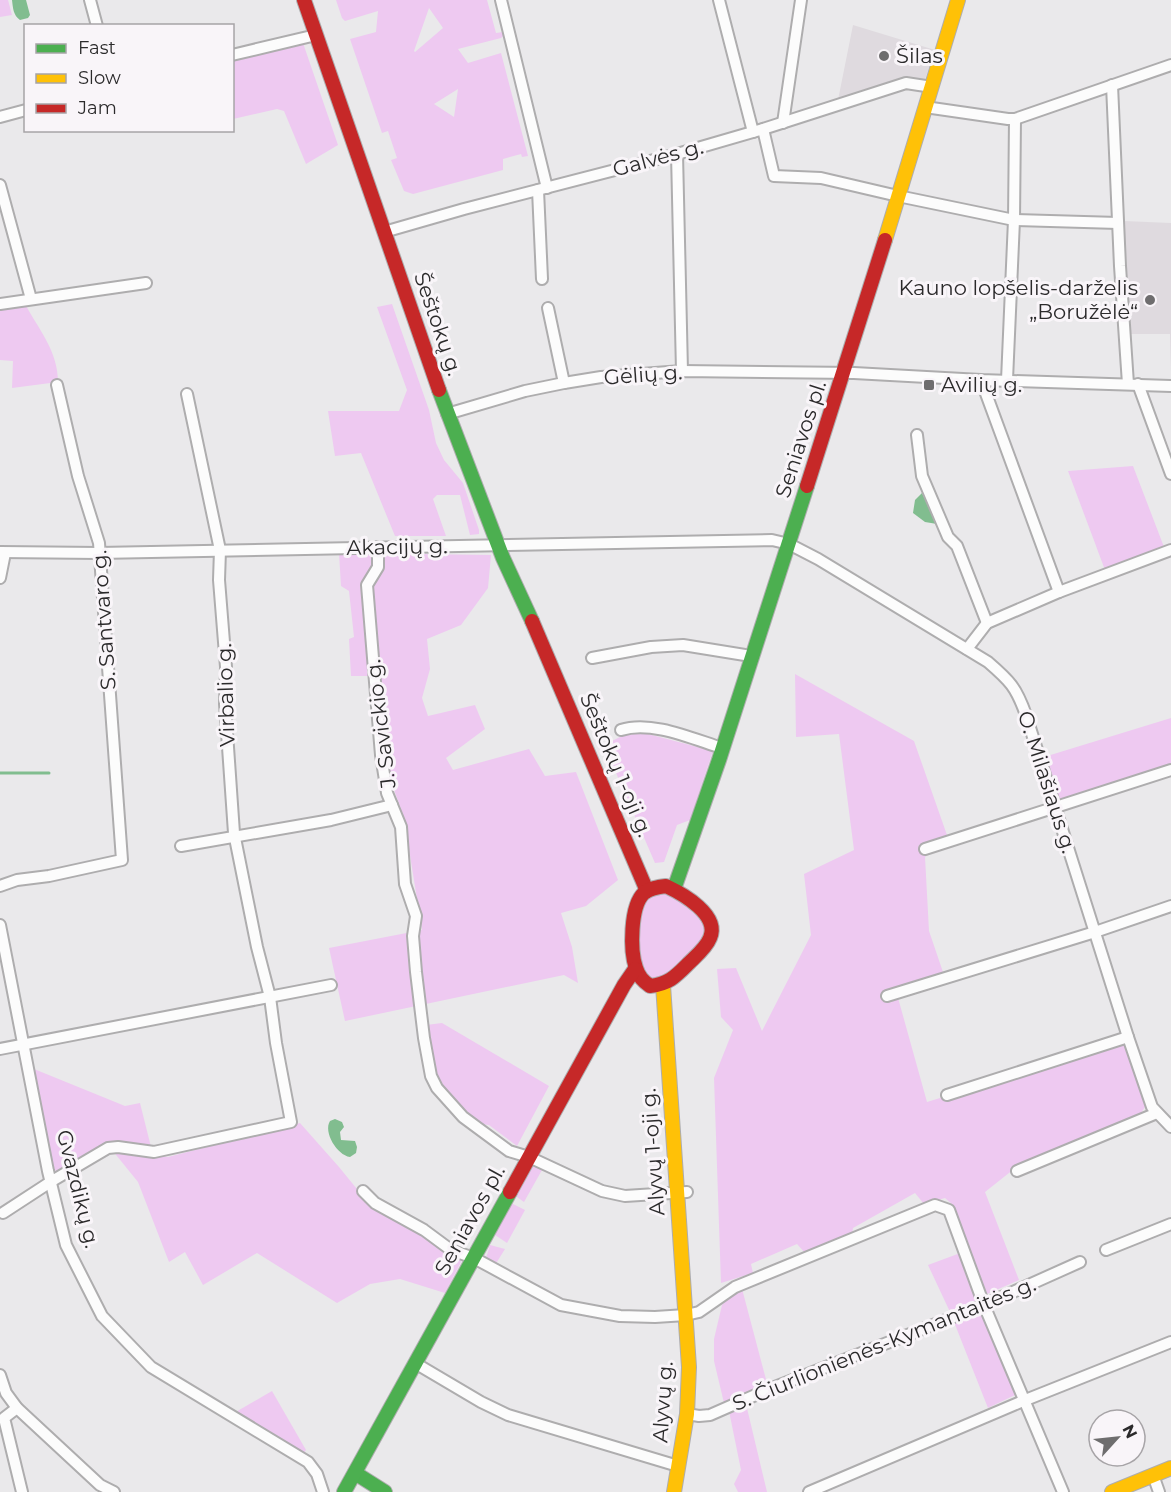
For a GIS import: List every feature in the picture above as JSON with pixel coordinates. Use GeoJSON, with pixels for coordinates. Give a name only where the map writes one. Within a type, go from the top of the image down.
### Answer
{"type":"FeatureCollection","features":[{"type":"Feature","properties":{"kind":"main road","name":"Šeštokų g."},"geometry":{"type":"LineString","coordinates":[[304,0],[447,414],[499,545],[548,656]]}},
{"type":"Feature","properties":{"kind":"main road","name":"Seniavos pl."},"geometry":{"type":"LineString","coordinates":[[674,889],[844,373],[958,0]]}},
{"type":"Feature","properties":{"kind":"main road","name":"Šeštokų 1-oji g."},"geometry":{"type":"LineString","coordinates":[[548,656],[647,891]]}},
{"type":"Feature","properties":{"kind":"main road"},"geometry":{"type":"LineString","coordinates":[[666,886],[674,889],[708,918],[712,926],[712,933],[704,948],[663,985],[656,986],[644,982],[638,977],[635,969],[633,946],[636,911],[640,898],[647,891],[666,886]]}},
{"type":"Feature","properties":{"kind":"main road","name":"Seniavos pl."},"geometry":{"type":"LineString","coordinates":[[344,1492],[528,1157],[635,969]]}},
{"type":"Feature","properties":{"kind":"main road","name":"Alyvų 1-oji g."},"geometry":{"type":"LineString","coordinates":[[663,985],[682,1192],[686,1316]]}},
{"type":"Feature","properties":{"kind":"main road","name":"Alyvų g."},"geometry":{"type":"LineString","coordinates":[[674,1492],[687,1414],[689,1366],[686,1316]]}},
{"type":"Feature","properties":{"kind":"main road"},"geometry":{"type":"LineString","coordinates":[[1112,1492],[1171,1468]]}},
{"type":"Feature","properties":{"kind":"main road"},"geometry":{"type":"LineString","coordinates":[[355,1473],[384,1492]]}},
{"type":"Feature","properties":{"kind":"street"},"geometry":{"type":"LineString","coordinates":[[90,0],[96,24]]}},
{"type":"Feature","properties":{"kind":"street"},"geometry":{"type":"LineString","coordinates":[[501,0],[542,189],[542,279]]}},
{"type":"Feature","properties":{"kind":"street"},"geometry":{"type":"LineString","coordinates":[[719,0],[758,131],[774,176],[821,178],[1014,220],[1118,223]]}},
{"type":"Feature","properties":{"kind":"street"},"geometry":{"type":"LineString","coordinates":[[783,123],[801,0]]}},
{"type":"Feature","properties":{"kind":"street"},"geometry":{"type":"LineString","coordinates":[[234,56],[316,35]]}},
{"type":"Feature","properties":{"kind":"street"},"geometry":{"type":"LineString","coordinates":[[925,107],[1008,119],[1015,118],[1171,65]]}},
{"type":"Feature","properties":{"kind":"street","name":"Galvės g."},"geometry":{"type":"LineString","coordinates":[[384,232],[758,131],[906,83],[932,87]]}},
{"type":"Feature","properties":{"kind":"street"},"geometry":{"type":"LineString","coordinates":[[1112,85],[1118,223],[1133,384],[1171,474]]}},
{"type":"Feature","properties":{"kind":"street"},"geometry":{"type":"LineString","coordinates":[[0,117],[24,111]]}},
{"type":"Feature","properties":{"kind":"street"},"geometry":{"type":"LineString","coordinates":[[1006,380],[1014,220],[1015,118]]}},
{"type":"Feature","properties":{"kind":"street"},"geometry":{"type":"LineString","coordinates":[[677,154],[682,371]]}},
{"type":"Feature","properties":{"kind":"street"},"geometry":{"type":"LineString","coordinates":[[0,185],[32,299]]}},
{"type":"Feature","properties":{"kind":"street"},"geometry":{"type":"LineString","coordinates":[[0,304],[146,283]]}},
{"type":"Feature","properties":{"kind":"street"},"geometry":{"type":"LineString","coordinates":[[548,308],[564,383]]}},
{"type":"Feature","properties":{"kind":"street","name":"Gėlių g."},"geometry":{"type":"LineString","coordinates":[[447,414],[564,383],[682,371],[844,373],[1171,386]]}},
{"type":"Feature","properties":{"kind":"street"},"geometry":{"type":"LineString","coordinates":[[981,380],[1059,592]]}},
{"type":"Feature","properties":{"kind":"street","name":"S. Santvaro g."},"geometry":{"type":"LineString","coordinates":[[0,886],[17,880],[49,876],[122,860],[99,543],[78,476],[57,386]]}},
{"type":"Feature","properties":{"kind":"street","name":"Virbalio g."},"geometry":{"type":"LineString","coordinates":[[52,1181],[108,1148],[118,1147],[154,1152],[291,1122],[270,997],[257,947],[235,838],[225,704],[226,667],[219,550],[187,394]]}},
{"type":"Feature","properties":{"kind":"street"},"geometry":{"type":"LineString","coordinates":[[917,435],[922,476],[948,537],[957,546],[987,623]]}},
{"type":"Feature","properties":{"kind":"street","name":"Akacijų g."},"geometry":{"type":"LineString","coordinates":[[0,578],[2,552],[772,540],[789,544]]}},
{"type":"Feature","properties":{"kind":"street","name":"O. Milašiaus g."},"geometry":{"type":"LineString","coordinates":[[789,544],[818,559],[988,662],[1010,681],[1019,694],[1152,1107],[1166,1119]]}},
{"type":"Feature","properties":{"kind":"street","name":"J. Savickio g."},"geometry":{"type":"LineString","coordinates":[[378,547],[378,567],[367,585],[381,755],[387,793],[401,827],[405,884],[416,916],[413,936],[416,972],[428,1067],[437,1088],[463,1117],[509,1151],[528,1157],[602,1191],[625,1196],[682,1192]]}},
{"type":"Feature","properties":{"kind":"street"},"geometry":{"type":"LineString","coordinates":[[967,650],[987,623],[1059,592],[1171,550]]}},
{"type":"Feature","properties":{"kind":"street"},"geometry":{"type":"LineString","coordinates":[[592,658],[651,646],[683,645],[751,656]]}},
{"type":"Feature","properties":{"kind":"street"},"geometry":{"type":"LineString","coordinates":[[621,730],[639,727],[653,729],[679,734],[722,748]]}},
{"type":"Feature","properties":{"kind":"street"},"geometry":{"type":"LineString","coordinates":[[925,849],[1171,770]]}},
{"type":"Feature","properties":{"kind":"street"},"geometry":{"type":"LineString","coordinates":[[181,846],[331,820],[392,806]]}},
{"type":"Feature","properties":{"kind":"street"},"geometry":{"type":"LineString","coordinates":[[887,996],[1095,932],[1171,906]]}},
{"type":"Feature","properties":{"kind":"street","name":"Gvazdikų g."},"geometry":{"type":"LineString","coordinates":[[0,925],[48,1171],[66,1245],[107,1324],[151,1367],[308,1462],[317,1474],[323,1492]]}},
{"type":"Feature","properties":{"kind":"street"},"geometry":{"type":"LineString","coordinates":[[0,1049],[331,985]]}},
{"type":"Feature","properties":{"kind":"street"},"geometry":{"type":"LineString","coordinates":[[947,1095],[1128,1037]]}},
{"type":"Feature","properties":{"kind":"street"},"geometry":{"type":"LineString","coordinates":[[1017,1171],[1166,1119]]}},
{"type":"Feature","properties":{"kind":"street"},"geometry":{"type":"LineString","coordinates":[[3,1214],[52,1181]]}},
{"type":"Feature","properties":{"kind":"street"},"geometry":{"type":"LineString","coordinates":[[363,1191],[375,1203],[424,1230],[451,1250],[474,1258],[561,1305],[620,1316],[686,1316],[699,1312],[735,1287],[782,1266],[843,1244],[935,1205],[949,1210],[984,1305],[1063,1492]]}},
{"type":"Feature","properties":{"kind":"street"},"geometry":{"type":"LineString","coordinates":[[1106,1250],[1171,1224]]}},
{"type":"Feature","properties":{"kind":"street","name":"S. Čiurlionienės-Kymantaitės g."},"geometry":{"type":"LineString","coordinates":[[687,1414],[710,1416],[767,1390],[984,1305],[1080,1262]]}},
{"type":"Feature","properties":{"kind":"street"},"geometry":{"type":"LineString","coordinates":[[809,1492],[1023,1401],[1171,1342]]}},
{"type":"Feature","properties":{"kind":"street"},"geometry":{"type":"LineString","coordinates":[[415,1363],[481,1402],[508,1415],[678,1466]]}},
{"type":"Feature","properties":{"kind":"street"},"geometry":{"type":"LineString","coordinates":[[0,1375],[6,1393],[17,1408],[100,1485],[114,1492]]}},
{"type":"Feature","properties":{"kind":"street"},"geometry":{"type":"LineString","coordinates":[[17,1408],[4,1418],[22,1492]]}},
{"type":"Feature","properties":{"kind":"street"},"geometry":{"type":"LineString","coordinates":[[1153,1475],[1159,1492]]}},
{"type":"Feature","properties":{"kind":"shaded area"},"geometry":{"type":"Polygon","coordinates":[[[0,0],[8,0],[12,15],[0,17],[0,0]]]}},
{"type":"Feature","properties":{"kind":"shaded area"},"geometry":{"type":"Polygon","coordinates":[[[12,0],[26,0],[30,15],[28,18],[20,20],[16,16],[12,0]]]}},
{"type":"Feature","properties":{"kind":"shaded area"},"geometry":{"type":"Polygon","coordinates":[[[336,0],[487,0],[496,33],[503,32],[504,35],[501,38],[458,49],[468,63],[501,53],[528,156],[522,157],[521,154],[503,159],[503,170],[413,194],[404,191],[391,160],[397,158],[388,131],[382,133],[350,39],[376,32],[378,11],[345,21],[336,0]],[[429,8],[414,51],[415,52],[443,28],[429,8]],[[458,89],[434,104],[454,117],[458,89]]]}},
{"type":"Feature","properties":{"kind":"shaded area"},"geometry":{"type":"Polygon","coordinates":[[[853,25],[935,50],[925,79],[838,100],[853,25]]]}},
{"type":"Feature","properties":{"kind":"shaded area"},"geometry":{"type":"Polygon","coordinates":[[[303,43],[338,145],[306,164],[284,111],[277,109],[234,119],[234,60],[303,43]]]}},
{"type":"Feature","properties":{"kind":"shaded area","name":"Kauno lopšelis-darželis „Boružėlė“"},"geometry":{"type":"Polygon","coordinates":[[[1124,221],[1171,223],[1171,372],[1170,334],[1131,334],[1124,221]]]}},
{"type":"Feature","properties":{"kind":"shaded area"},"geometry":{"type":"Polygon","coordinates":[[[25,304],[55,360],[58,382],[12,388],[13,361],[0,360],[0,308],[25,304]]]}},
{"type":"Feature","properties":{"kind":"shaded area"},"geometry":{"type":"Polygon","coordinates":[[[392,304],[429,410],[436,443],[444,460],[463,483],[479,534],[470,535],[460,495],[437,495],[433,499],[446,536],[395,536],[361,453],[335,456],[328,411],[399,411],[407,390],[377,307],[392,304]]]}},
{"type":"Feature","properties":{"kind":"shaded area"},"geometry":{"type":"Polygon","coordinates":[[[1133,466],[1164,547],[1105,570],[1068,471],[1133,466]]]}},
{"type":"Feature","properties":{"kind":"shaded area"},"geometry":{"type":"Polygon","coordinates":[[[922,493],[937,524],[925,522],[913,513],[915,500],[922,493]]]}},
{"type":"Feature","properties":{"kind":"shaded area"},"geometry":{"type":"Polygon","coordinates":[[[339,553],[491,555],[488,588],[461,625],[427,639],[430,669],[422,698],[428,716],[475,705],[485,729],[446,758],[453,770],[529,749],[545,776],[576,772],[618,880],[586,906],[561,913],[572,947],[578,983],[564,975],[345,1021],[329,948],[422,930],[404,818],[391,781],[379,676],[351,676],[349,639],[354,637],[349,591],[341,586],[339,553]]]}},
{"type":"Feature","properties":{"kind":"shaded area"},"geometry":{"type":"Polygon","coordinates":[[[795,674],[914,741],[948,838],[925,857],[929,931],[944,975],[895,987],[927,1102],[1119,1043],[1126,1046],[1145,1107],[1139,1116],[1014,1169],[985,1192],[1019,1280],[987,1294],[953,1205],[945,1198],[924,1204],[915,1193],[853,1228],[852,1235],[806,1254],[797,1244],[751,1264],[753,1273],[721,1283],[714,1078],[733,1030],[721,1017],[717,969],[736,968],[762,1031],[811,935],[804,874],[854,850],[839,734],[796,737],[795,674]]]}},
{"type":"Feature","properties":{"kind":"shaded area"},"geometry":{"type":"Polygon","coordinates":[[[1171,718],[1171,767],[1062,802],[1058,800],[1044,757],[1171,718]]]}},
{"type":"Feature","properties":{"kind":"shaded area"},"geometry":{"type":"Polygon","coordinates":[[[636,733],[713,751],[690,820],[677,825],[664,862],[655,863],[604,745],[624,735],[636,733]]]}},
{"type":"Feature","properties":{"kind":"shaded area"},"geometry":{"type":"Polygon","coordinates":[[[655,893],[674,894],[704,923],[706,936],[662,979],[647,977],[639,966],[640,908],[655,893]]]}},
{"type":"Feature","properties":{"kind":"shaded area"},"geometry":{"type":"Polygon","coordinates":[[[442,1023],[549,1086],[517,1146],[489,1125],[480,1124],[440,1086],[432,1070],[426,1025],[442,1023]]]}},
{"type":"Feature","properties":{"kind":"shaded area"},"geometry":{"type":"Polygon","coordinates":[[[34,1069],[125,1106],[140,1103],[153,1155],[168,1157],[300,1123],[370,1205],[462,1260],[445,1293],[400,1279],[370,1284],[337,1303],[257,1253],[203,1285],[185,1252],[169,1262],[138,1182],[108,1145],[57,1172],[53,1168],[34,1069]]]}},
{"type":"Feature","properties":{"kind":"shaded area"},"geometry":{"type":"Polygon","coordinates":[[[335,1119],[342,1122],[344,1127],[340,1132],[341,1140],[355,1141],[356,1153],[350,1157],[336,1148],[330,1137],[328,1126],[330,1121],[335,1119]]]}},
{"type":"Feature","properties":{"kind":"shaded area"},"geometry":{"type":"Polygon","coordinates":[[[534,1164],[554,1175],[542,1170],[524,1202],[516,1194],[534,1164]]]}},
{"type":"Feature","properties":{"kind":"shaded area"},"geometry":{"type":"Polygon","coordinates":[[[513,1204],[525,1210],[507,1243],[495,1235],[509,1206],[513,1204]]]}},
{"type":"Feature","properties":{"kind":"shaded area"},"geometry":{"type":"Polygon","coordinates":[[[490,1245],[505,1249],[495,1265],[486,1258],[490,1245]]]}},
{"type":"Feature","properties":{"kind":"shaded area"},"geometry":{"type":"Polygon","coordinates":[[[963,1252],[977,1299],[974,1304],[951,1314],[928,1265],[963,1252]]]}},
{"type":"Feature","properties":{"kind":"shaded area"},"geometry":{"type":"Polygon","coordinates":[[[741,1285],[768,1387],[724,1403],[714,1361],[714,1339],[722,1305],[741,1285]]]}},
{"type":"Feature","properties":{"kind":"shaded area"},"geometry":{"type":"Polygon","coordinates":[[[977,1312],[985,1317],[1015,1390],[1015,1395],[988,1408],[954,1322],[977,1312]]]}},
{"type":"Feature","properties":{"kind":"shaded area"},"geometry":{"type":"Polygon","coordinates":[[[272,1391],[306,1450],[303,1454],[234,1413],[272,1391]]]}},
{"type":"Feature","properties":{"kind":"shaded area"},"geometry":{"type":"Polygon","coordinates":[[[746,1404],[767,1492],[738,1492],[734,1484],[741,1470],[729,1411],[746,1404]]]}},
{"type":"Feature","properties":{"kind":"waterway"},"geometry":{"type":"LineString","coordinates":[[0,773],[49,773]]}},
{"type":"Feature","properties":{"kind":"traffic: fast"},"geometry":{"type":"LineString","coordinates":[[439,390],[503,558],[532,621]]}},
{"type":"Feature","properties":{"kind":"traffic: fast"},"geometry":{"type":"LineString","coordinates":[[674,889],[719,760],[807,486]]}},
{"type":"Feature","properties":{"kind":"traffic: fast"},"geometry":{"type":"LineString","coordinates":[[344,1492],[510,1192]]}},
{"type":"Feature","properties":{"kind":"traffic: fast"},"geometry":{"type":"LineString","coordinates":[[355,1473],[385,1492]]}},
{"type":"Feature","properties":{"kind":"traffic: slow"},"geometry":{"type":"LineString","coordinates":[[885,240],[958,0]]}},
{"type":"Feature","properties":{"kind":"traffic: slow"},"geometry":{"type":"LineString","coordinates":[[663,985],[689,1367],[687,1414],[674,1492]]}},
{"type":"Feature","properties":{"kind":"traffic: slow"},"geometry":{"type":"LineString","coordinates":[[1112,1492],[1171,1468]]}},
{"type":"Feature","properties":{"kind":"traffic: jam"},"geometry":{"type":"LineString","coordinates":[[304,0],[439,390]]}},
{"type":"Feature","properties":{"kind":"traffic: jam"},"geometry":{"type":"LineString","coordinates":[[807,486],[885,240]]}},
{"type":"Feature","properties":{"kind":"traffic: jam"},"geometry":{"type":"LineString","coordinates":[[532,621],[647,891]]}},
{"type":"Feature","properties":{"kind":"traffic: jam"},"geometry":{"type":"LineString","coordinates":[[666,886],[698,906],[710,921],[712,929],[710,938],[701,952],[680,972],[672,979],[650,986],[643,980],[636,968],[632,929],[639,899],[651,889],[666,886]]}},
{"type":"Feature","properties":{"kind":"traffic: jam"},"geometry":{"type":"LineString","coordinates":[[510,1192],[635,969]]}},
{"type":"Feature","properties":{"kind":"place","name":"Šilas"},"geometry":{"type":"Point","coordinates":[884,56]}},
{"type":"Feature","properties":{"kind":"place","name":"Kauno lopšelis-darželis „Boružėlė“"},"geometry":{"type":"Point","coordinates":[1150,300]}},
{"type":"Feature","properties":{"kind":"place","name":"Avilių g."},"geometry":{"type":"Point","coordinates":[929,385]}}]}
